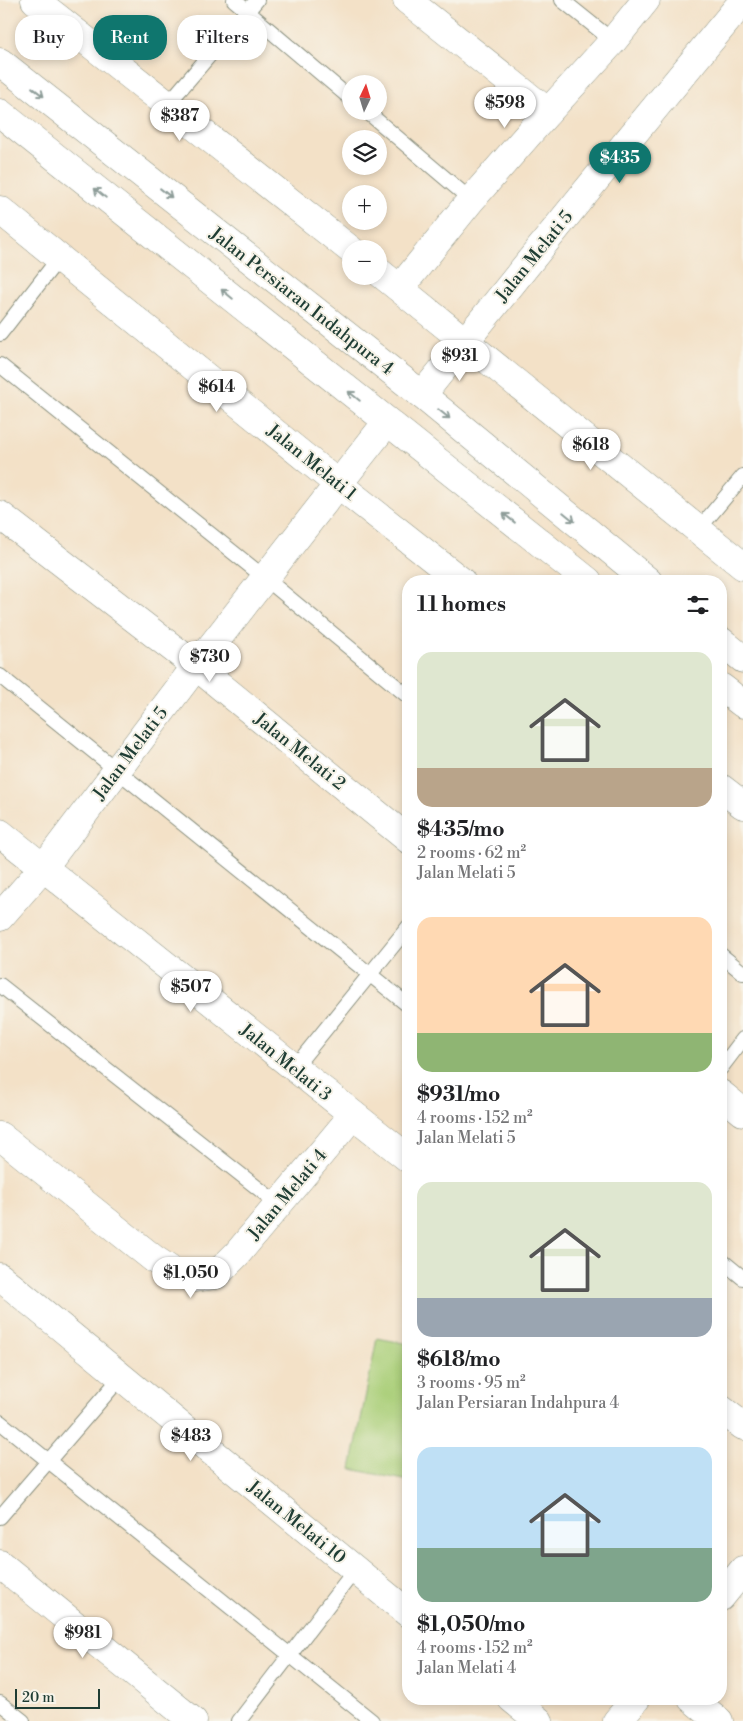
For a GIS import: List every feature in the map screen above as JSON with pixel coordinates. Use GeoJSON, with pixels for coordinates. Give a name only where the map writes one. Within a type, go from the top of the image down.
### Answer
{"type":"FeatureCollection","features":[{"type":"Feature","properties":{"kind":"street"},"geometry":{"type":"LineString","coordinates":[[35,0],[342,243]]}},
{"type":"Feature","properties":{"kind":"street"},"geometry":{"type":"LineString","coordinates":[[406,0],[548,112]]}},
{"type":"Feature","properties":{"kind":"street"},"geometry":{"type":"LineString","coordinates":[[400,288],[471,200],[613,41],[646,0]]}},
{"type":"Feature","properties":{"kind":"street","name":"Jalan Melati 5"},"geometry":{"type":"LineString","coordinates":[[422,395],[743,0]]}},
{"type":"Feature","properties":{"kind":"street","name":"Jalan Persiaran Indahpura 4"},"geometry":{"type":"LineString","coordinates":[[0,62],[422,395],[641,575]]}},
{"type":"Feature","properties":{"kind":"street"},"geometry":{"type":"LineString","coordinates":[[0,113],[580,575]]}},
{"type":"Feature","properties":{"kind":"street","name":"Jalan Melati 1"},"geometry":{"type":"LineString","coordinates":[[0,210],[453,575]]}},
{"type":"Feature","properties":{"kind":"street"},"geometry":{"type":"LineString","coordinates":[[387,278],[743,566]]}},
{"type":"Feature","properties":{"kind":"street","name":"Jalan Melati 5"},"geometry":{"type":"LineString","coordinates":[[0,917],[43,868],[196,666],[387,422]]}},
{"type":"Feature","properties":{"kind":"street","name":"Jalan Melati 2"},"geometry":{"type":"LineString","coordinates":[[0,515],[196,666],[402,834]]}},
{"type":"Feature","properties":{"kind":"street"},"geometry":{"type":"LineString","coordinates":[[727,647],[743,659]]}},
{"type":"Feature","properties":{"kind":"street"},"geometry":{"type":"LineString","coordinates":[[727,692],[743,704]]}},
{"type":"Feature","properties":{"kind":"street"},"geometry":{"type":"LineString","coordinates":[[727,793],[743,805]]}},
{"type":"Feature","properties":{"kind":"street","name":"Jalan Melati 3"},"geometry":{"type":"LineString","coordinates":[[0,833],[402,1154]]}},
{"type":"Feature","properties":{"kind":"street"},"geometry":{"type":"LineString","coordinates":[[727,1099],[743,1112]]}},
{"type":"Feature","properties":{"kind":"street","name":"Jalan Melati 4"},"geometry":{"type":"LineString","coordinates":[[0,1136],[154,1260],[175,1273],[195,1278],[216,1275],[237,1254],[353,1115]]}},
{"type":"Feature","properties":{"kind":"street","name":"Jalan Melati 10"},"geometry":{"type":"LineString","coordinates":[[0,1277],[402,1608]]}},
{"type":"Feature","properties":{"kind":"street"},"geometry":{"type":"LineString","coordinates":[[727,1414],[743,1426]]}},
{"type":"Feature","properties":{"kind":"street"},"geometry":{"type":"LineString","coordinates":[[0,1564],[193,1721]]}},
{"type":"Feature","properties":{"kind":"street"},"geometry":{"type":"LineString","coordinates":[[519,1705],[539,1721]]}},
{"type":"Feature","properties":{"kind":"street"},"geometry":{"type":"LineString","coordinates":[[617,1721],[631,1705]]}},
{"type":"Feature","properties":{"kind":"street"},"geometry":{"type":"LineString","coordinates":[[699,1705],[719,1721]]}},
{"type":"Feature","properties":{"kind":"lane"},"geometry":{"type":"LineString","coordinates":[[234,0],[252,5],[342,90]]}},
{"type":"Feature","properties":{"kind":"lane"},"geometry":{"type":"LineString","coordinates":[[562,0],[613,41]]}},
{"type":"Feature","properties":{"kind":"lane"},"geometry":{"type":"LineString","coordinates":[[167,105],[252,5]]}},
{"type":"Feature","properties":{"kind":"lane"},"geometry":{"type":"LineString","coordinates":[[377,120],[471,200]]}},
{"type":"Feature","properties":{"kind":"lane"},"geometry":{"type":"LineString","coordinates":[[0,334],[59,258]]}},
{"type":"Feature","properties":{"kind":"lane"},"geometry":{"type":"LineString","coordinates":[[0,365],[265,578],[402,691]]}},
{"type":"Feature","properties":{"kind":"lane"},"geometry":{"type":"LineString","coordinates":[[698,530],[743,476]]}},
{"type":"Feature","properties":{"kind":"lane"},"geometry":{"type":"LineString","coordinates":[[0,676],[402,1000]]}},
{"type":"Feature","properties":{"kind":"lane"},"geometry":{"type":"LineString","coordinates":[[294,1068],[402,934]]}},
{"type":"Feature","properties":{"kind":"lane"},"geometry":{"type":"LineString","coordinates":[[727,960],[743,973]]}},
{"type":"Feature","properties":{"kind":"lane"},"geometry":{"type":"LineString","coordinates":[[0,985],[278,1204]]}},
{"type":"Feature","properties":{"kind":"lane"},"geometry":{"type":"LineString","coordinates":[[727,1060],[743,1039]]}},
{"type":"Feature","properties":{"kind":"lane"},"geometry":{"type":"LineString","coordinates":[[727,1265],[743,1278]]}},
{"type":"Feature","properties":{"kind":"lane"},"geometry":{"type":"LineString","coordinates":[[0,1517],[121,1377]]}},
{"type":"Feature","properties":{"kind":"lane"},"geometry":{"type":"LineString","coordinates":[[0,1422],[372,1721]]}},
{"type":"Feature","properties":{"kind":"lane"},"geometry":{"type":"LineString","coordinates":[[239,1721],[355,1570]]}},
{"type":"Feature","properties":{"kind":"lane"},"geometry":{"type":"LineString","coordinates":[[0,1703],[23,1721]]}},
{"type":"Feature","properties":{"kind":"green space"},"geometry":{"type":"Polygon","coordinates":[[[377,1338],[402,1343],[402,1480],[351,1469],[377,1338]]]}}]}
